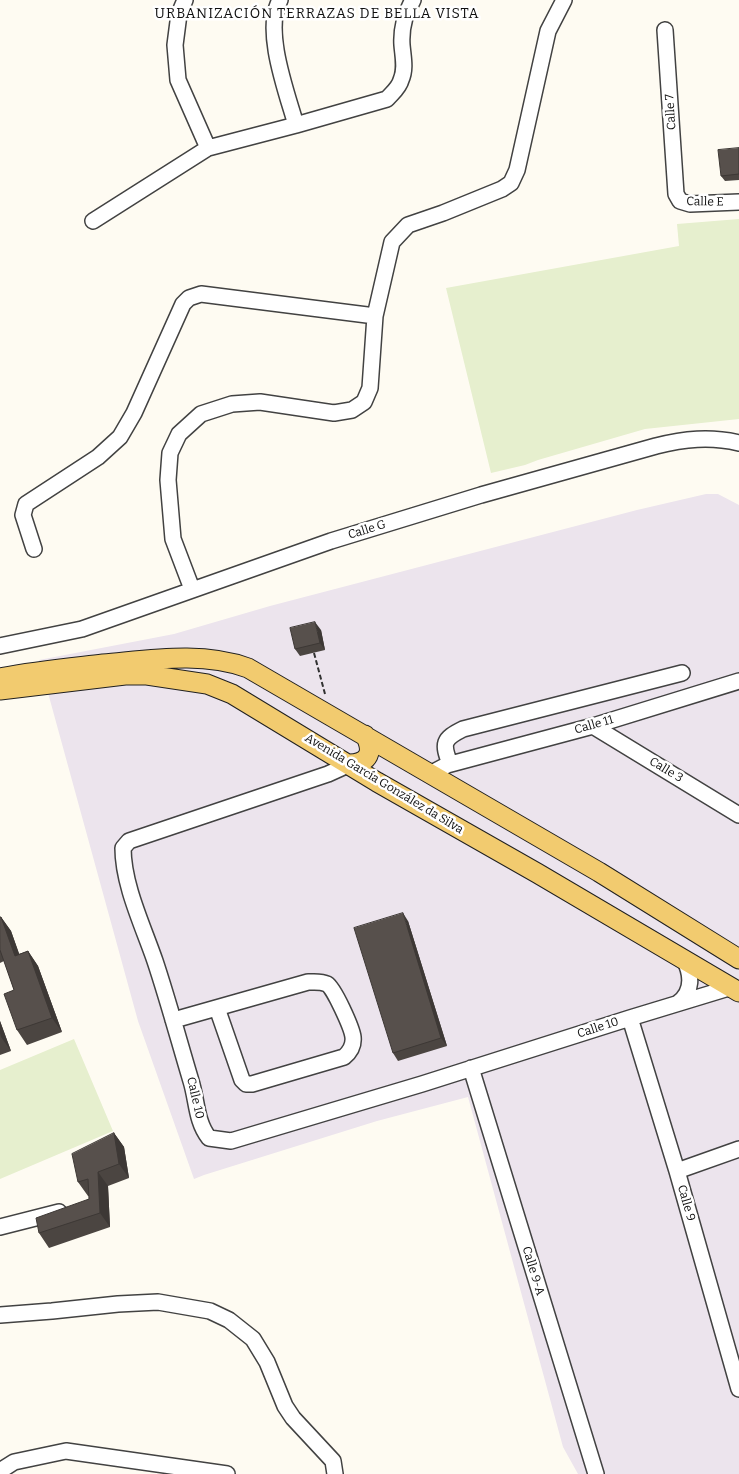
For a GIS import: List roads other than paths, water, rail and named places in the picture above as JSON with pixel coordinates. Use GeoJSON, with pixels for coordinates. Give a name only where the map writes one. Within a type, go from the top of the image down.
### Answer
{"type":"FeatureCollection","features":[{"type":"Feature","properties":{"kind":"main road"},"geometry":{"type":"LineString","coordinates":[[0,678],[30,672],[168,659],[208,659],[234,664],[257,672],[392,752],[443,771],[599,872],[739,959]]}},
{"type":"Feature","properties":{"kind":"main road","name":"Avenida García González da Silva"},"geometry":{"type":"LineString","coordinates":[[0,690],[125,675],[163,677],[207,684],[232,694],[377,782],[735,990]]}},
{"type":"Feature","properties":{"kind":"main road"},"geometry":{"type":"LineString","coordinates":[[350,764],[357,764],[368,756],[370,743],[365,735]]}},
{"type":"Feature","properties":{"kind":"main road"},"geometry":{"type":"LineString","coordinates":[[377,782],[375,776],[376,764],[383,756],[392,752]]}},
{"type":"Feature","properties":{"kind":"street"},"geometry":{"type":"LineString","coordinates":[[185,0],[179,14],[175,46],[178,80],[208,148]]}},
{"type":"Feature","properties":{"kind":"street"},"geometry":{"type":"LineString","coordinates":[[280,0],[274,27],[276,52],[296,125]]}},
{"type":"Feature","properties":{"kind":"street"},"geometry":{"type":"LineString","coordinates":[[93,221],[208,148],[387,99],[402,80],[404,65],[403,28],[413,0]]}},
{"type":"Feature","properties":{"kind":"street"},"geometry":{"type":"LineString","coordinates":[[192,589],[173,539],[168,480],[170,453],[179,434],[201,414],[232,404],[260,402],[334,413],[352,410],[364,402],[370,388],[375,316],[392,242],[408,225],[502,189],[511,183],[517,170],[548,31],[564,0]]}},
{"type":"Feature","properties":{"kind":"street","name":"Calle 7"},"geometry":{"type":"LineString","coordinates":[[665,30],[676,194]]}},
{"type":"Feature","properties":{"kind":"street","name":"Calle E"},"geometry":{"type":"LineString","coordinates":[[676,194],[680,202],[690,204],[739,202]]}},
{"type":"Feature","properties":{"kind":"street"},"geometry":{"type":"LineString","coordinates":[[34,549],[23,514],[26,504],[98,457],[120,437],[134,413],[183,304],[189,298],[201,294],[375,316]]}},
{"type":"Feature","properties":{"kind":"street","name":"Calle G"},"geometry":{"type":"LineString","coordinates":[[0,646],[82,629],[331,541],[481,495],[656,446],[680,440],[705,438],[724,439],[739,443]]}},
{"type":"Feature","properties":{"kind":"street"},"geometry":{"type":"LineString","coordinates":[[443,771],[446,742],[449,736],[463,729],[682,674]]}},
{"type":"Feature","properties":{"kind":"street","name":"Calle 11"},"geometry":{"type":"LineString","coordinates":[[443,771],[739,681]]}},
{"type":"Feature","properties":{"kind":"street","name":"Calle 3"},"geometry":{"type":"LineString","coordinates":[[593,726],[739,814]]}},
{"type":"Feature","properties":{"kind":"street","name":"Calle 10"},"geometry":{"type":"LineString","coordinates":[[350,764],[328,774],[129,841],[123,848],[123,860],[128,885],[173,1020],[194,1090],[203,1131],[208,1138],[231,1140],[422,1084],[678,1003],[735,990]]}},
{"type":"Feature","properties":{"kind":"street"},"geometry":{"type":"LineString","coordinates":[[678,1003],[684,999],[689,991],[690,984],[688,967],[684,959]]}},
{"type":"Feature","properties":{"kind":"street"},"geometry":{"type":"LineString","coordinates":[[173,1020],[308,982],[318,982],[328,985],[334,992],[353,1035],[350,1052],[344,1057],[252,1084],[246,1084],[242,1080],[217,1008]]}},
{"type":"Feature","properties":{"kind":"street","name":"Calle 9"},"geometry":{"type":"LineString","coordinates":[[630,1018],[677,1170],[739,1389]]}},
{"type":"Feature","properties":{"kind":"street","name":"Calle 9-A"},"geometry":{"type":"LineString","coordinates":[[471,1068],[596,1474]]}},
{"type":"Feature","properties":{"kind":"street"},"geometry":{"type":"LineString","coordinates":[[677,1170],[739,1150]]}},
{"type":"Feature","properties":{"kind":"street"},"geometry":{"type":"LineString","coordinates":[[0,1227],[71,1208]]}},
{"type":"Feature","properties":{"kind":"street"},"geometry":{"type":"LineString","coordinates":[[0,1315],[158,1302],[210,1311],[229,1320],[252,1339],[267,1362],[285,1406],[293,1418],[333,1461],[335,1474]]}},
{"type":"Feature","properties":{"kind":"street"},"geometry":{"type":"LineString","coordinates":[[0,1471],[14,1462],[66,1451],[227,1474]]}},
{"type":"Feature","properties":{"kind":"district","name":"URBANIZACIÓN TERRAZAS DE BELLA VISTA"},"geometry":{"type":"Point","coordinates":[317,14]}}]}
